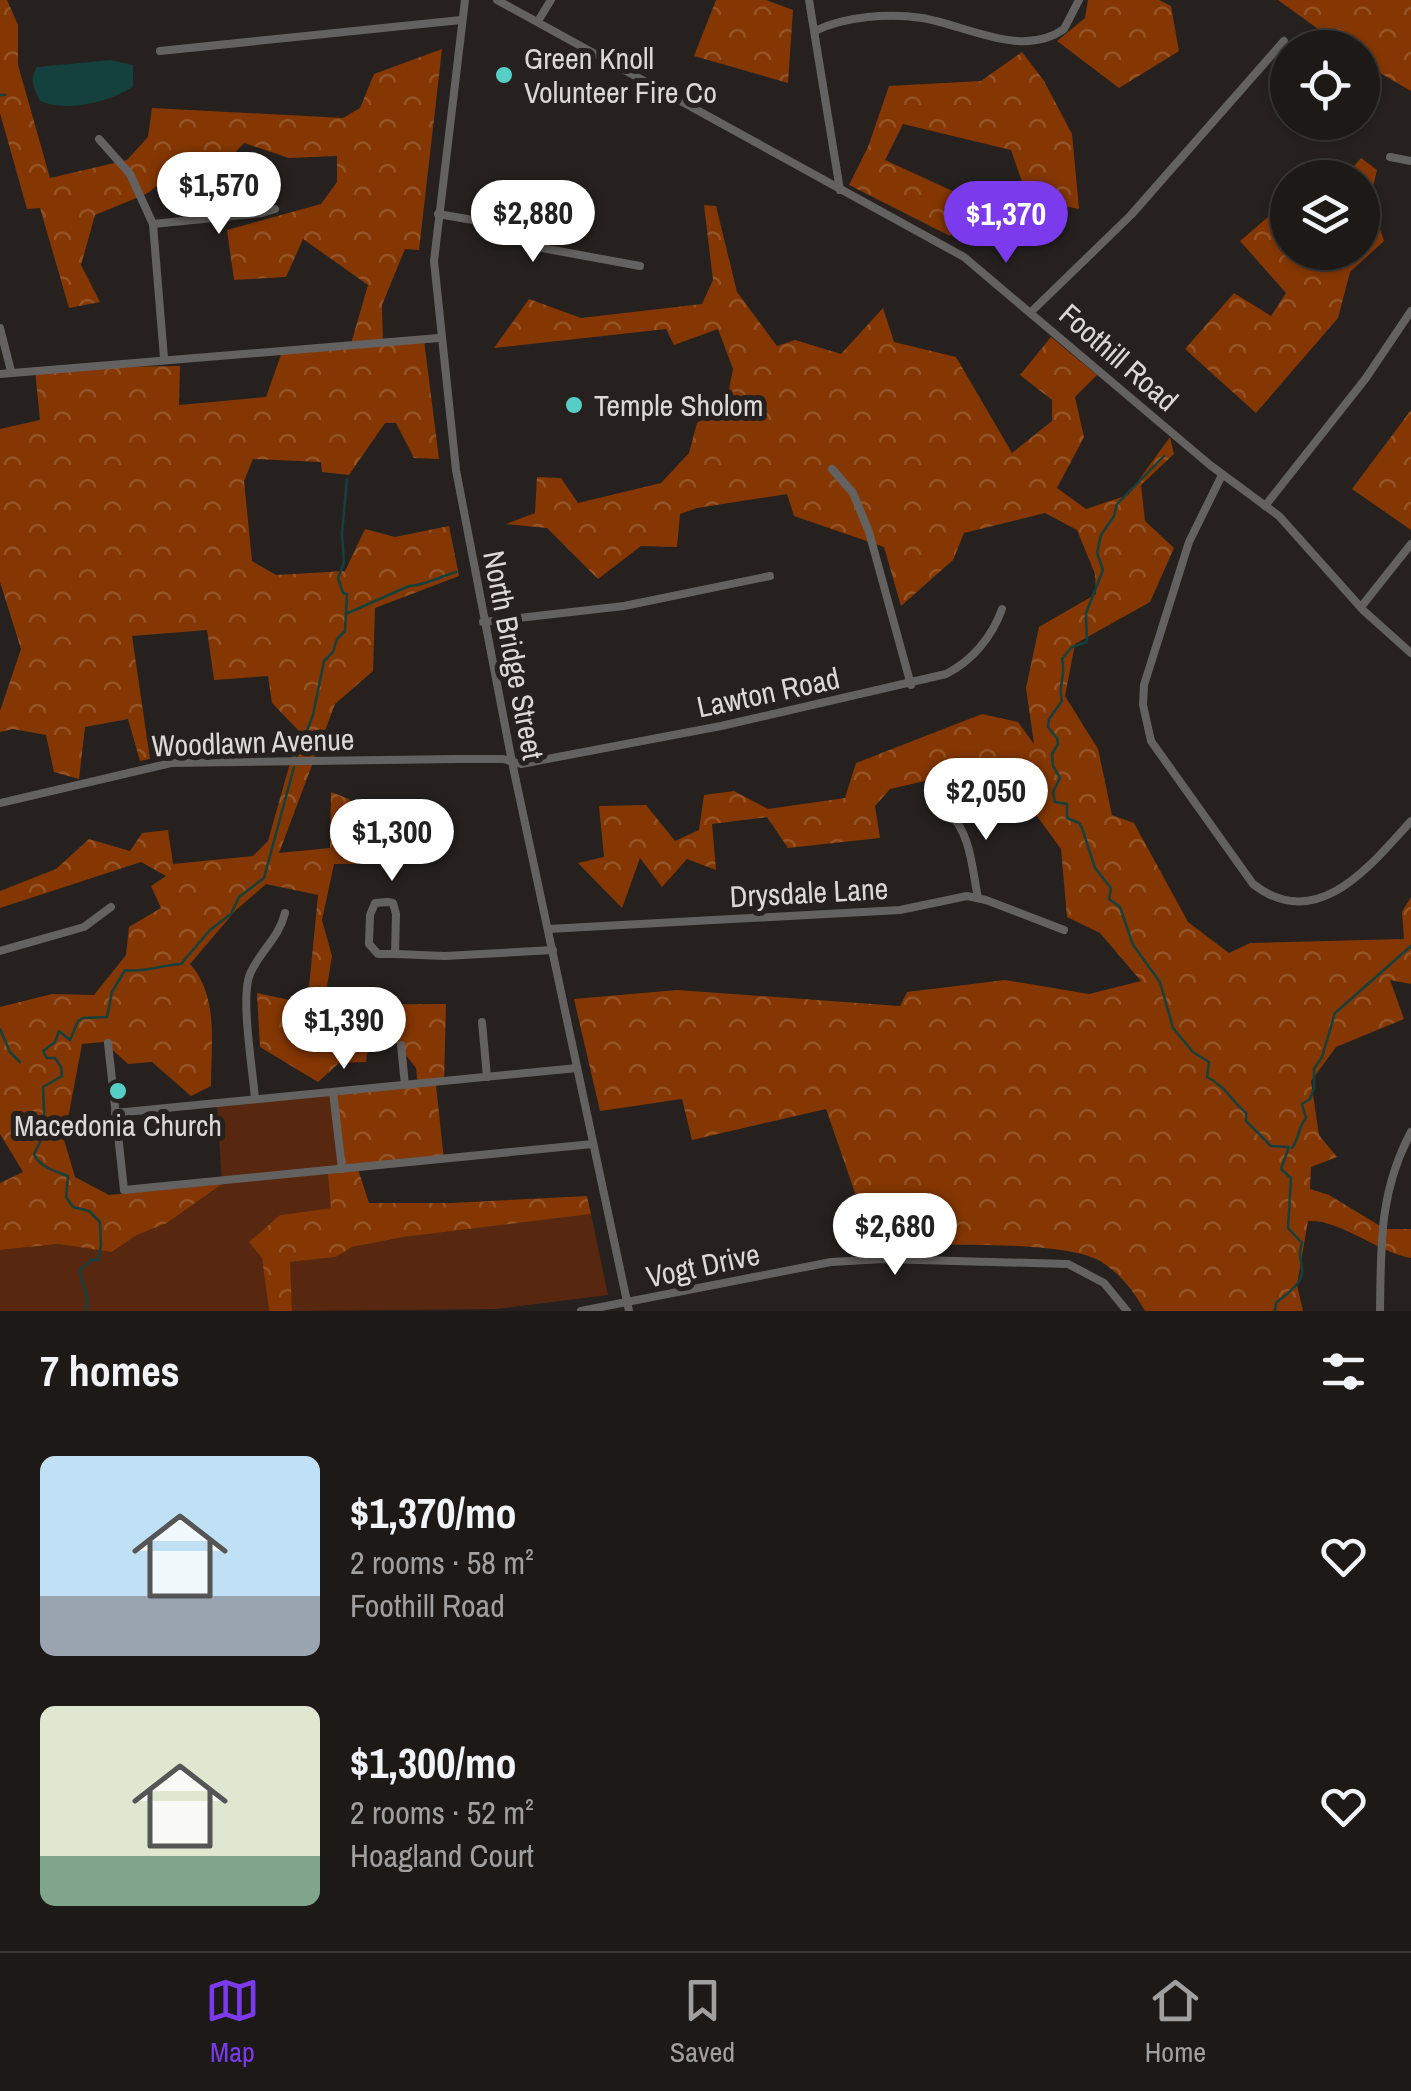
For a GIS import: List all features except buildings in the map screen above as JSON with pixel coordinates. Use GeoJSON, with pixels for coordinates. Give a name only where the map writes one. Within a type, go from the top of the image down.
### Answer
{"type":"FeatureCollection","features":[{"type":"Feature","properties":{"kind":"street","name":"North Bridge Street"},"geometry":{"type":"LineString","coordinates":[[464,0],[434,261],[456,470],[483,622],[629,1308]]}},
{"type":"Feature","properties":{"kind":"street"},"geometry":{"type":"LineString","coordinates":[[538,21],[550,0]]}},
{"type":"Feature","properties":{"kind":"street"},"geometry":{"type":"LineString","coordinates":[[809,0],[840,190]]}},
{"type":"Feature","properties":{"kind":"street"},"geometry":{"type":"LineString","coordinates":[[815,30],[855,20],[903,16],[926,18],[983,36],[1034,40],[1064,28],[1079,0]]}},
{"type":"Feature","properties":{"kind":"street","name":"Foothill Road"},"geometry":{"type":"LineString","coordinates":[[503,2],[964,257],[1222,475],[1291,527],[1361,607],[1411,653]]}},
{"type":"Feature","properties":{"kind":"street"},"geometry":{"type":"LineString","coordinates":[[160,51],[462,20]]}},
{"type":"Feature","properties":{"kind":"street"},"geometry":{"type":"LineString","coordinates":[[1031,312],[1131,214],[1270,57]]}},
{"type":"Feature","properties":{"kind":"street"},"geometry":{"type":"LineString","coordinates":[[99,139],[130,174],[153,224],[164,358]]}},
{"type":"Feature","properties":{"kind":"street"},"geometry":{"type":"LineString","coordinates":[[1390,158],[1411,162]]}},
{"type":"Feature","properties":{"kind":"street"},"geometry":{"type":"LineString","coordinates":[[153,224],[275,210]]}},
{"type":"Feature","properties":{"kind":"street"},"geometry":{"type":"LineString","coordinates":[[438,214],[473,220],[531,246],[640,266]]}},
{"type":"Feature","properties":{"kind":"street"},"geometry":{"type":"LineString","coordinates":[[1265,506],[1366,378],[1411,311]]}},
{"type":"Feature","properties":{"kind":"street"},"geometry":{"type":"LineString","coordinates":[[0,328],[12,371]]}},
{"type":"Feature","properties":{"kind":"street"},"geometry":{"type":"LineString","coordinates":[[0,374],[440,338]]}},
{"type":"Feature","properties":{"kind":"street"},"geometry":{"type":"LineString","coordinates":[[832,469],[852,493],[868,532],[911,685]]}},
{"type":"Feature","properties":{"kind":"street"},"geometry":{"type":"LineString","coordinates":[[1222,475],[1189,542],[1144,685],[1144,716],[1151,741],[1252,884],[1276,899],[1330,897],[1411,820]]}},
{"type":"Feature","properties":{"kind":"street"},"geometry":{"type":"LineString","coordinates":[[1361,607],[1411,544]]}},
{"type":"Feature","properties":{"kind":"street"},"geometry":{"type":"LineString","coordinates":[[483,622],[624,606],[770,576]]}},
{"type":"Feature","properties":{"kind":"street","name":"Lawton Road"},"geometry":{"type":"LineString","coordinates":[[512,762],[524,764],[911,685],[946,674],[970,659],[997,624],[1002,609]]}},
{"type":"Feature","properties":{"kind":"street","name":"Woodlawn Avenue"},"geometry":{"type":"LineString","coordinates":[[0,804],[172,764],[458,759],[512,762]]}},
{"type":"Feature","properties":{"kind":"street"},"geometry":{"type":"LineString","coordinates":[[948,812],[962,831],[969,851],[978,898]]}},
{"type":"Feature","properties":{"kind":"street","name":"Drysdale Lane"},"geometry":{"type":"LineString","coordinates":[[548,929],[900,910],[954,898],[978,898],[1064,930]]}},
{"type":"Feature","properties":{"kind":"street"},"geometry":{"type":"LineString","coordinates":[[395,954],[395,906],[375,903],[370,914],[370,949],[378,954],[445,956],[552,950]]}},
{"type":"Feature","properties":{"kind":"street"},"geometry":{"type":"LineString","coordinates":[[0,951],[84,927],[112,907]]}},
{"type":"Feature","properties":{"kind":"street"},"geometry":{"type":"LineString","coordinates":[[255,1099],[248,976],[281,931],[285,914]]}},
{"type":"Feature","properties":{"kind":"street"},"geometry":{"type":"LineString","coordinates":[[482,1022],[487,1077]]}},
{"type":"Feature","properties":{"kind":"street"},"geometry":{"type":"LineString","coordinates":[[108,1043],[124,1190],[593,1144]]}},
{"type":"Feature","properties":{"kind":"street"},"geometry":{"type":"LineString","coordinates":[[401,1045],[405,1085]]}},
{"type":"Feature","properties":{"kind":"street"},"geometry":{"type":"LineString","coordinates":[[115,1113],[577,1068]]}},
{"type":"Feature","properties":{"kind":"street"},"geometry":{"type":"LineString","coordinates":[[334,1092],[342,1169]]}},
{"type":"Feature","properties":{"kind":"street"},"geometry":{"type":"LineString","coordinates":[[1380,1311],[1385,1199],[1395,1163],[1411,1132]]}},
{"type":"Feature","properties":{"kind":"street","name":"Vogt Drive"},"geometry":{"type":"LineString","coordinates":[[581,1311],[629,1308],[831,1262],[911,1259],[1068,1264],[1104,1283],[1128,1311]]}},
{"type":"Feature","properties":{"kind":"shaded area"},"geometry":{"type":"Polygon","coordinates":[[[336,1094],[344,1172],[331,1208],[280,1215],[262,1258],[269,1311],[0,1311],[0,1250],[58,1244],[112,1252],[137,1235],[167,1223],[222,1184],[217,1105],[336,1094]]]}},
{"type":"Feature","properties":{"kind":"shaded area"},"geometry":{"type":"Polygon","coordinates":[[[591,1214],[608,1295],[496,1309],[292,1311],[289,1262],[336,1257],[352,1247],[404,1237],[591,1214]]]}},
{"type":"Feature","properties":{"kind":"green space"},"geometry":{"type":"Polygon","coordinates":[[[0,0],[7,0],[18,25],[18,65],[50,178],[127,160],[148,137],[152,108],[343,118],[360,108],[374,74],[442,49],[419,250],[405,249],[382,305],[383,345],[424,340],[439,459],[414,458],[396,423],[385,423],[349,475],[322,472],[321,462],[253,459],[244,481],[252,561],[276,575],[345,571],[365,529],[395,537],[449,526],[459,576],[375,608],[373,671],[335,704],[279,853],[330,848],[331,792],[349,799],[364,829],[401,825],[424,854],[423,863],[334,864],[322,920],[332,956],[324,1005],[446,1004],[444,1083],[436,1085],[444,1160],[358,1169],[369,1203],[587,1196],[591,1214],[404,1237],[352,1247],[336,1257],[290,1262],[292,1311],[269,1311],[262,1258],[249,1242],[280,1215],[331,1208],[328,1174],[344,1172],[336,1094],[418,1086],[416,1068],[384,1027],[370,1034],[366,1062],[339,1063],[318,1082],[260,1047],[257,993],[294,1001],[309,987],[318,895],[266,884],[236,910],[190,964],[206,991],[209,1006],[211,1086],[191,1096],[152,1062],[128,1064],[104,1042],[82,1044],[64,1140],[75,1177],[109,1195],[222,1184],[167,1223],[137,1235],[112,1252],[58,1244],[0,1250],[0,1183],[23,1172],[0,1134],[0,1007],[52,994],[94,995],[126,955],[129,927],[161,908],[151,886],[166,876],[141,862],[0,908],[0,891],[56,869],[89,839],[130,851],[142,833],[168,830],[173,864],[253,856],[268,841],[299,731],[272,703],[268,676],[214,680],[207,630],[132,636],[150,759],[140,761],[128,719],[85,727],[79,779],[54,772],[46,735],[13,729],[0,732],[0,711],[21,649],[0,582],[0,429],[40,420],[35,370],[46,368],[180,366],[179,405],[266,397],[282,352],[350,347],[368,285],[303,239],[286,277],[234,280],[227,230],[321,204],[337,182],[337,156],[289,158],[244,143],[220,169],[232,185],[220,195],[191,170],[171,176],[146,194],[95,215],[81,265],[100,302],[69,308],[40,208],[27,209],[0,113],[0,0]]]}},
{"type":"Feature","properties":{"kind":"green space"},"geometry":{"type":"Polygon","coordinates":[[[716,0],[766,0],[793,10],[788,83],[694,56],[716,0]]]}},
{"type":"Feature","properties":{"kind":"green space"},"geometry":{"type":"Polygon","coordinates":[[[1088,0],[1159,0],[1171,6],[1179,51],[1119,88],[1057,41],[1085,18],[1088,0]]]}},
{"type":"Feature","properties":{"kind":"green space"},"geometry":{"type":"Polygon","coordinates":[[[1278,0],[1411,0],[1411,91],[1380,73],[1380,30],[1319,30],[1278,0]]]}},
{"type":"Feature","properties":{"kind":"green space"},"geometry":{"type":"Polygon","coordinates":[[[1022,52],[1044,81],[1072,134],[1079,209],[1028,199],[1011,150],[903,124],[885,160],[972,200],[950,236],[849,185],[868,147],[889,86],[981,81],[1022,52]]]}},
{"type":"Feature","properties":{"kind":"green space"},"geometry":{"type":"Polygon","coordinates":[[[704,205],[716,206],[737,292],[777,346],[795,340],[841,354],[883,308],[894,342],[956,357],[1012,453],[1052,421],[1052,400],[1020,375],[1051,337],[1097,375],[1075,397],[1084,437],[1057,488],[1086,509],[1128,495],[1170,437],[1174,454],[1141,485],[1145,521],[1174,548],[1150,602],[1075,644],[1065,696],[1098,749],[1112,815],[1134,823],[1188,922],[1229,953],[1250,943],[1404,939],[1402,912],[1411,897],[1411,984],[1390,980],[1404,1019],[1336,1047],[1311,1081],[1319,1135],[1337,1157],[1311,1167],[1310,1189],[1329,1195],[1385,1229],[1411,1229],[1411,1258],[1333,1225],[1308,1221],[1297,1285],[1303,1311],[1145,1311],[1112,1270],[1079,1253],[1023,1246],[873,1245],[826,1109],[692,1140],[682,1099],[600,1111],[574,999],[677,990],[900,1006],[907,992],[1005,980],[1089,994],[1141,981],[1100,933],[1067,917],[1061,849],[999,764],[890,789],[875,806],[880,838],[788,848],[767,817],[712,824],[716,870],[687,859],[662,887],[640,858],[622,908],[578,863],[604,857],[599,806],[646,805],[675,841],[699,830],[704,795],[734,791],[768,809],[845,798],[856,763],[982,714],[1018,722],[1034,744],[1026,688],[1039,627],[1096,594],[1095,574],[1077,530],[1045,513],[964,533],[953,560],[901,606],[884,547],[794,516],[787,494],[680,514],[677,547],[641,546],[598,579],[547,528],[506,524],[535,513],[537,477],[561,478],[578,503],[661,483],[689,453],[697,423],[726,404],[733,369],[718,329],[674,345],[666,329],[494,348],[529,299],[581,318],[702,304],[713,280],[704,205]]]}},
{"type":"Feature","properties":{"kind":"green space"},"geometry":{"type":"Polygon","coordinates":[[[1268,217],[1270,270],[1352,270],[1338,318],[1256,413],[1185,349],[1234,293],[1271,316],[1286,293],[1240,241],[1268,217]]]}},
{"type":"Feature","properties":{"kind":"green space"},"geometry":{"type":"Polygon","coordinates":[[[1411,410],[1411,530],[1352,489],[1411,410]]]}},
{"type":"Feature","properties":{"kind":"water"},"geometry":{"type":"Polygon","coordinates":[[[111,60],[133,65],[133,87],[88,104],[63,106],[40,101],[33,80],[37,67],[111,60]]]}},
{"type":"Feature","properties":{"kind":"waterway"},"geometry":{"type":"LineString","coordinates":[[0,95],[5,95]]}},
{"type":"Feature","properties":{"kind":"waterway"},"geometry":{"type":"LineString","coordinates":[[1164,456],[1117,504],[1101,535],[1097,553],[1103,570],[1086,613],[1087,642],[1072,647],[1062,659],[1062,701],[1049,719],[1048,727],[1058,744],[1052,754],[1053,766],[1060,778],[1053,792],[1055,802],[1067,804],[1067,818],[1082,828],[1095,868],[1111,888],[1109,899],[1120,907],[1133,945],[1160,982],[1173,1028],[1193,1052],[1209,1062],[1207,1077],[1246,1113],[1246,1121],[1271,1146],[1289,1147],[1281,1169],[1291,1178],[1288,1228],[1302,1243],[1302,1274],[1294,1288],[1276,1303],[1275,1311]]}},
{"type":"Feature","properties":{"kind":"waterway"},"geometry":{"type":"LineString","coordinates":[[297,756],[313,715],[324,661],[345,631],[347,594],[338,578],[344,563],[342,533],[347,479]]}},
{"type":"Feature","properties":{"kind":"waterway"},"geometry":{"type":"LineString","coordinates":[[348,613],[409,586],[456,572]]}},
{"type":"Feature","properties":{"kind":"waterway"},"geometry":{"type":"LineString","coordinates":[[86,1311],[87,1297],[80,1270],[91,1260],[98,1260],[100,1222],[89,1211],[73,1207],[66,1197],[68,1176],[44,1166],[34,1154],[45,1132],[43,1087],[62,1076],[55,1058],[47,1058],[43,1051],[55,1042],[59,1031],[70,1040],[83,1018],[107,1017],[112,992],[125,970],[181,964],[210,930],[231,914],[239,897],[264,878],[294,767]]}},
{"type":"Feature","properties":{"kind":"waterway"},"geometry":{"type":"LineString","coordinates":[[1292,1148],[1306,1118],[1302,1104],[1310,1099],[1314,1088],[1314,1069],[1322,1057],[1335,1013],[1411,946]]}},
{"type":"Feature","properties":{"kind":"waterway"},"geometry":{"type":"LineString","coordinates":[[0,1029],[10,1052],[20,1062]]}},
{"type":"Feature","properties":{"kind":"place","name":"Green Knoll Volunteer Fire Co"},"geometry":{"type":"Point","coordinates":[504,75]}},
{"type":"Feature","properties":{"kind":"place","name":"Temple Sholom"},"geometry":{"type":"Point","coordinates":[574,405]}},
{"type":"Feature","properties":{"kind":"place","name":"Macedonia Church"},"geometry":{"type":"Point","coordinates":[118,1091]}}]}
